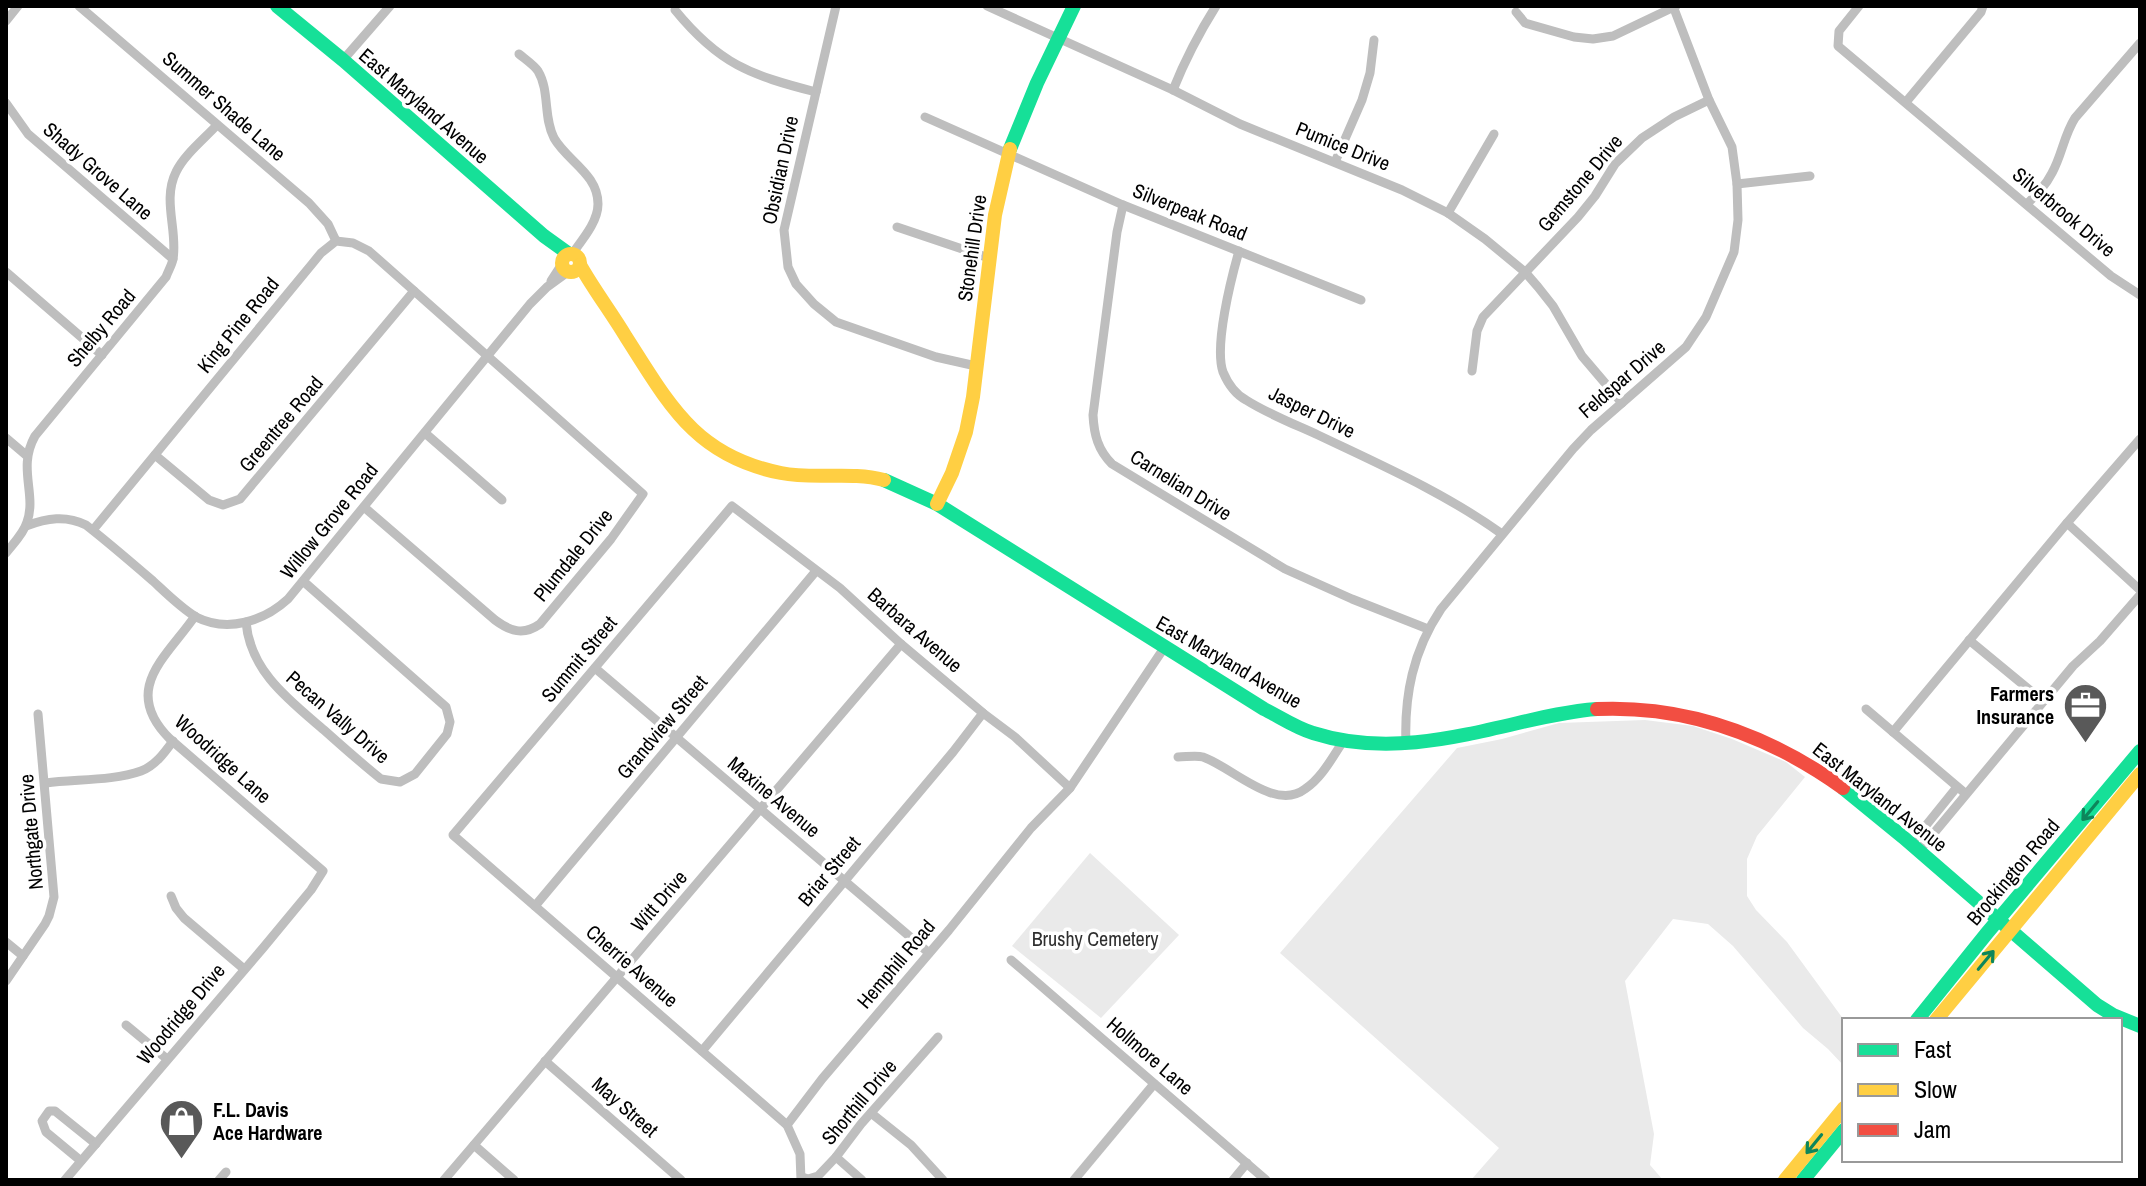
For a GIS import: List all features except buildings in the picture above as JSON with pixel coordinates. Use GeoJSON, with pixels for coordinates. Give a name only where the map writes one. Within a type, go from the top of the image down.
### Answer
{"type":"FeatureCollection","features":[{"type":"Feature","properties":{"kind":"street"},"geometry":{"type":"LineString","coordinates":[[6,21],[18,6]]}},
{"type":"Feature","properties":{"kind":"street","name":"Summer Shade Lane"},"geometry":{"type":"LineString","coordinates":[[79,6],[320,214],[336,241]]}},
{"type":"Feature","properties":{"kind":"street","name":"East Maryland Avenue"},"geometry":{"type":"LineString","coordinates":[[277,6],[343,60],[571,262],[579,277],[591,286],[626,336],[674,412],[706,443],[727,456],[782,474],[865,476],[891,481],[937,504],[1264,709],[1312,732],[1383,746],[1423,744],[1571,712],[1609,709],[1670,713],[1730,728],[1789,754],[1844,789],[2097,1005],[2120,1018]]}},
{"type":"Feature","properties":{"kind":"street"},"geometry":{"type":"LineString","coordinates":[[343,60],[390,6]]}},
{"type":"Feature","properties":{"kind":"street","name":"Obsidian Drive"},"geometry":{"type":"LineString","coordinates":[[836,6],[784,230],[786,256],[796,284],[836,322],[936,357],[976,366]]}},
{"type":"Feature","properties":{"kind":"street","name":"Pumice Drive"},"geometry":{"type":"LineString","coordinates":[[987,6],[1173,90],[1240,124],[1402,190],[1448,213],[1525,272],[1553,306],[1582,356],[1622,403]]}},
{"type":"Feature","properties":{"kind":"street","name":"Stonehill Drive"},"geometry":{"type":"LineString","coordinates":[[937,504],[966,432],[995,215],[1008,155],[1037,83],[1074,6]]}},
{"type":"Feature","properties":{"kind":"street"},"geometry":{"type":"LineString","coordinates":[[1173,90],[1198,35],[1216,6]]}},
{"type":"Feature","properties":{"kind":"street"},"geometry":{"type":"LineString","coordinates":[[1516,12],[1525,23],[1574,37],[1593,39],[1613,36],[1675,6]]}},
{"type":"Feature","properties":{"kind":"street","name":"Feldspar Drive"},"geometry":{"type":"LineString","coordinates":[[1406,745],[1410,677],[1428,629],[1441,609],[1573,449],[1686,347],[1706,317],[1734,252],[1738,220],[1732,147],[1709,100],[1675,6]]}},
{"type":"Feature","properties":{"kind":"street","name":"Silverbrook Drive"},"geometry":{"type":"LineString","coordinates":[[1859,6],[1839,31],[1838,46],[2111,276],[2140,295]]}},
{"type":"Feature","properties":{"kind":"street"},"geometry":{"type":"LineString","coordinates":[[1906,102],[1983,6]]}},
{"type":"Feature","properties":{"kind":"street"},"geometry":{"type":"LineString","coordinates":[[675,10],[694,34],[735,66],[816,92]]}},
{"type":"Feature","properties":{"kind":"street"},"geometry":{"type":"LineString","coordinates":[[1335,162],[1362,100],[1370,73],[1374,40]]}},
{"type":"Feature","properties":{"kind":"street"},"geometry":{"type":"LineString","coordinates":[[2027,204],[2051,176],[2067,131],[2075,118],[2138,49]]}},
{"type":"Feature","properties":{"kind":"street"},"geometry":{"type":"LineString","coordinates":[[519,54],[537,70],[548,124],[555,140],[574,164],[586,172],[595,188],[599,206],[571,262]]}},
{"type":"Feature","properties":{"kind":"street","name":"Gemstone Drive"},"geometry":{"type":"LineString","coordinates":[[1472,371],[1477,331],[1483,317],[1578,217],[1615,164],[1642,138],[1674,117],[1709,100]]}},
{"type":"Feature","properties":{"kind":"street","name":"Shady Grove Lane"},"geometry":{"type":"LineString","coordinates":[[6,103],[28,134],[173,259]]}},
{"type":"Feature","properties":{"kind":"street","name":"Silverpeak Road"},"geometry":{"type":"LineString","coordinates":[[925,117],[1123,205],[1361,300]]}},
{"type":"Feature","properties":{"kind":"street"},"geometry":{"type":"LineString","coordinates":[[173,259],[170,189],[174,174],[217,125]]}},
{"type":"Feature","properties":{"kind":"street"},"geometry":{"type":"LineString","coordinates":[[1448,213],[1494,134]]}},
{"type":"Feature","properties":{"kind":"street"},"geometry":{"type":"LineString","coordinates":[[1737,184],[1810,176]]}},
{"type":"Feature","properties":{"kind":"street","name":"Carnelian Drive"},"geometry":{"type":"LineString","coordinates":[[1123,205],[1093,415],[1096,440],[1105,457],[1285,569],[1428,629]]}},
{"type":"Feature","properties":{"kind":"street"},"geometry":{"type":"LineString","coordinates":[[897,227],[989,258]]}},
{"type":"Feature","properties":{"kind":"street"},"geometry":{"type":"LineString","coordinates":[[336,241],[363,248],[488,358]]}},
{"type":"Feature","properties":{"kind":"street","name":"King Pine Road"},"geometry":{"type":"LineString","coordinates":[[93,530],[321,253],[336,241]]}},
{"type":"Feature","properties":{"kind":"street","name":"Jasper Drive"},"geometry":{"type":"LineString","coordinates":[[1239,251],[1231,279],[1221,347],[1222,367],[1235,392],[1272,414],[1431,489],[1502,534]]}},
{"type":"Feature","properties":{"kind":"street","name":"Shelby Road"},"geometry":{"type":"LineString","coordinates":[[26,455],[35,436],[166,277],[173,259]]}},
{"type":"Feature","properties":{"kind":"street","name":"Willow Grove Road"},"geometry":{"type":"LineString","coordinates":[[246,622],[281,605],[303,581],[530,304],[571,262]]}},
{"type":"Feature","properties":{"kind":"street"},"geometry":{"type":"LineString","coordinates":[[6,272],[102,355]]}},
{"type":"Feature","properties":{"kind":"street","name":"Greentree Road"},"geometry":{"type":"LineString","coordinates":[[155,455],[209,500],[223,505],[240,499],[414,291]]}},
{"type":"Feature","properties":{"kind":"street","name":"Plumdale Drive"},"geometry":{"type":"LineString","coordinates":[[364,507],[495,620],[512,631],[527,630],[540,624],[580,577],[643,494],[488,358]]}},
{"type":"Feature","properties":{"kind":"street"},"geometry":{"type":"LineString","coordinates":[[425,433],[502,500]]}},
{"type":"Feature","properties":{"kind":"street"},"geometry":{"type":"LineString","coordinates":[[6,438],[26,455],[29,515],[26,526],[6,553]]}},
{"type":"Feature","properties":{"kind":"street"},"geometry":{"type":"LineString","coordinates":[[1893,732],[2140,439]]}},
{"type":"Feature","properties":{"kind":"street","name":"Barbara Avenue"},"geometry":{"type":"LineString","coordinates":[[732,506],[840,588],[1070,788]]}},
{"type":"Feature","properties":{"kind":"street","name":"Summit Street"},"geometry":{"type":"LineString","coordinates":[[453,835],[732,506]]}},
{"type":"Feature","properties":{"kind":"street"},"geometry":{"type":"LineString","coordinates":[[26,526],[70,518],[93,530],[195,616],[220,623],[246,622]]}},
{"type":"Feature","properties":{"kind":"street"},"geometry":{"type":"LineString","coordinates":[[1915,847],[1966,794],[2140,592],[2067,523]]}},
{"type":"Feature","properties":{"kind":"street","name":"Grandview Street"},"geometry":{"type":"LineString","coordinates":[[535,906],[816,571]]}},
{"type":"Feature","properties":{"kind":"street","name":"Pecan Vally Drive"},"geometry":{"type":"LineString","coordinates":[[246,622],[248,638],[260,667],[275,687],[381,779],[395,783],[412,777],[447,734],[450,722],[446,707],[303,581]]}},
{"type":"Feature","properties":{"kind":"street","name":"Woodridge Lane"},"geometry":{"type":"LineString","coordinates":[[195,616],[161,658],[150,681],[153,714],[162,731],[323,871]]}},
{"type":"Feature","properties":{"kind":"street"},"geometry":{"type":"LineString","coordinates":[[1969,640],[2043,701]]}},
{"type":"Feature","properties":{"kind":"street","name":"Witt Drive"},"geometry":{"type":"LineString","coordinates":[[444,1180],[901,644]]}},
{"type":"Feature","properties":{"kind":"street","name":"Hemphill Road"},"geometry":{"type":"LineString","coordinates":[[787,1125],[1041,817],[1070,788],[1164,648]]}},
{"type":"Feature","properties":{"kind":"street","name":"Maxine Avenue"},"geometry":{"type":"LineString","coordinates":[[595,668],[929,953]]}},
{"type":"Feature","properties":{"kind":"street"},"geometry":{"type":"LineString","coordinates":[[1866,709],[1966,794]]}},
{"type":"Feature","properties":{"kind":"street","name":"Briar Street"},"geometry":{"type":"LineString","coordinates":[[702,1051],[983,713]]}},
{"type":"Feature","properties":{"kind":"street","name":"Northgate Drive"},"geometry":{"type":"LineString","coordinates":[[6,981],[45,924],[54,904],[38,714]]}},
{"type":"Feature","properties":{"kind":"street"},"geometry":{"type":"LineString","coordinates":[[1178,757],[1201,756],[1268,792],[1294,796],[1312,783],[1344,740]]}},
{"type":"Feature","properties":{"kind":"street"},"geometry":{"type":"LineString","coordinates":[[46,783],[142,771],[156,761],[173,741]]}},
{"type":"Feature","properties":{"kind":"street","name":"Brockington Road"},"geometry":{"type":"LineString","coordinates":[[1937,1018],[2140,751]]}},
{"type":"Feature","properties":{"kind":"street","name":"Brockington Road"},"geometry":{"type":"LineString","coordinates":[[1919,1018],[1987,933],[2005,925],[2140,774]]}},
{"type":"Feature","properties":{"kind":"street"},"geometry":{"type":"LineString","coordinates":[[1915,847],[1957,787]]}},
{"type":"Feature","properties":{"kind":"street","name":"Cherrie Avenue"},"geometry":{"type":"LineString","coordinates":[[453,835],[787,1125]]}},
{"type":"Feature","properties":{"kind":"street","name":"Woodridge Drive"},"geometry":{"type":"LineString","coordinates":[[65,1180],[311,890],[323,871]]}},
{"type":"Feature","properties":{"kind":"street"},"geometry":{"type":"LineString","coordinates":[[171,896],[184,918],[244,969]]}},
{"type":"Feature","properties":{"kind":"street"},"geometry":{"type":"LineString","coordinates":[[6,942],[23,956]]}},
{"type":"Feature","properties":{"kind":"street","name":"Hollmore Lane"},"geometry":{"type":"LineString","coordinates":[[1011,960],[1266,1180]]}},
{"type":"Feature","properties":{"kind":"street"},"geometry":{"type":"LineString","coordinates":[[126,1025],[167,1059]]}},
{"type":"Feature","properties":{"kind":"street","name":"Shorthill Drive"},"geometry":{"type":"LineString","coordinates":[[802,1178],[818,1176],[938,1037]]}},
{"type":"Feature","properties":{"kind":"street","name":"May Street"},"geometry":{"type":"LineString","coordinates":[[545,1061],[681,1180]]}},
{"type":"Feature","properties":{"kind":"street"},"geometry":{"type":"LineString","coordinates":[[1074,1180],[1154,1084]]}},
{"type":"Feature","properties":{"kind":"street"},"geometry":{"type":"LineString","coordinates":[[1785,1180],[1842,1110]]}},
{"type":"Feature","properties":{"kind":"street"},"geometry":{"type":"LineString","coordinates":[[81,1161],[46,1132],[42,1121],[49,1111],[55,1111],[96,1144]]}},
{"type":"Feature","properties":{"kind":"street"},"geometry":{"type":"LineString","coordinates":[[871,1113],[911,1145],[943,1180]]}},
{"type":"Feature","properties":{"kind":"street"},"geometry":{"type":"LineString","coordinates":[[787,1125],[800,1154],[802,1178]]}},
{"type":"Feature","properties":{"kind":"street"},"geometry":{"type":"LineString","coordinates":[[1803,1180],[1842,1132]]}},
{"type":"Feature","properties":{"kind":"street"},"geometry":{"type":"LineString","coordinates":[[474,1145],[514,1180]]}},
{"type":"Feature","properties":{"kind":"street"},"geometry":{"type":"LineString","coordinates":[[836,1157],[862,1180]]}},
{"type":"Feature","properties":{"kind":"street"},"geometry":{"type":"LineString","coordinates":[[1233,1180],[1247,1163]]}},
{"type":"Feature","properties":{"kind":"green space"},"geometry":{"type":"Polygon","coordinates":[[[1645,720],[1693,726],[1786,762],[1805,777],[1757,836],[1747,859],[1747,896],[1787,942],[1843,1018],[1842,1064],[1803,1028],[1733,946],[1708,924],[1673,919],[1625,981],[1654,1134],[1650,1165],[1663,1180],[1471,1180],[1499,1148],[1280,953],[1457,748],[1559,723],[1645,720]]]}},
{"type":"Feature","properties":{"kind":"green space","name":"Brushy Cemetery"},"geometry":{"type":"Polygon","coordinates":[[[1090,853],[1179,935],[1101,1018],[1012,946],[1090,853]]]}},
{"type":"Feature","properties":{"kind":"traffic: fast"},"geometry":{"type":"LineString","coordinates":[[277,6],[544,236],[569,254]]}},
{"type":"Feature","properties":{"kind":"traffic: fast"},"geometry":{"type":"LineString","coordinates":[[1010,149],[1074,6]]}},
{"type":"Feature","properties":{"kind":"traffic: fast"},"geometry":{"type":"LineString","coordinates":[[884,480],[937,504],[1264,709],[1313,733],[1365,743],[1416,742],[1597,709]]}},
{"type":"Feature","properties":{"kind":"traffic: fast"},"geometry":{"type":"LineString","coordinates":[[1919,1018],[2140,751]]}},
{"type":"Feature","properties":{"kind":"traffic: fast"},"geometry":{"type":"LineString","coordinates":[[1843,788],[2097,1005],[2120,1018]]}},
{"type":"Feature","properties":{"kind":"traffic: fast"},"geometry":{"type":"LineString","coordinates":[[2122,1019],[2140,1026]]}},
{"type":"Feature","properties":{"kind":"traffic: fast"},"geometry":{"type":"LineString","coordinates":[[1803,1180],[1842,1132]]}},
{"type":"Feature","properties":{"kind":"traffic: slow"},"geometry":{"type":"LineString","coordinates":[[937,504],[966,432],[995,215],[1010,149]]}},
{"type":"Feature","properties":{"kind":"traffic: slow"},"geometry":{"type":"LineString","coordinates":[[571,254],[580,263],[571,272],[562,263],[571,254]]}},
{"type":"Feature","properties":{"kind":"traffic: slow"},"geometry":{"type":"LineString","coordinates":[[580,265],[671,405],[706,440],[751,465],[781,473],[884,480]]}},
{"type":"Feature","properties":{"kind":"traffic: slow"},"geometry":{"type":"LineString","coordinates":[[1938,1018],[2140,774]]}},
{"type":"Feature","properties":{"kind":"traffic: slow"},"geometry":{"type":"LineString","coordinates":[[1785,1180],[1842,1110]]}},
{"type":"Feature","properties":{"kind":"traffic: jam"},"geometry":{"type":"LineString","coordinates":[[1597,709],[1663,712],[1726,728],[1786,753],[1843,788]]}},
{"type":"Feature","properties":{"kind":"place","name":"Farmers Insurance"},"geometry":{"type":"Point","coordinates":[2085,745]}},
{"type":"Feature","properties":{"kind":"place","name":"F.L. Davis Ace Hardware"},"geometry":{"type":"Point","coordinates":[182,1161]}}]}
